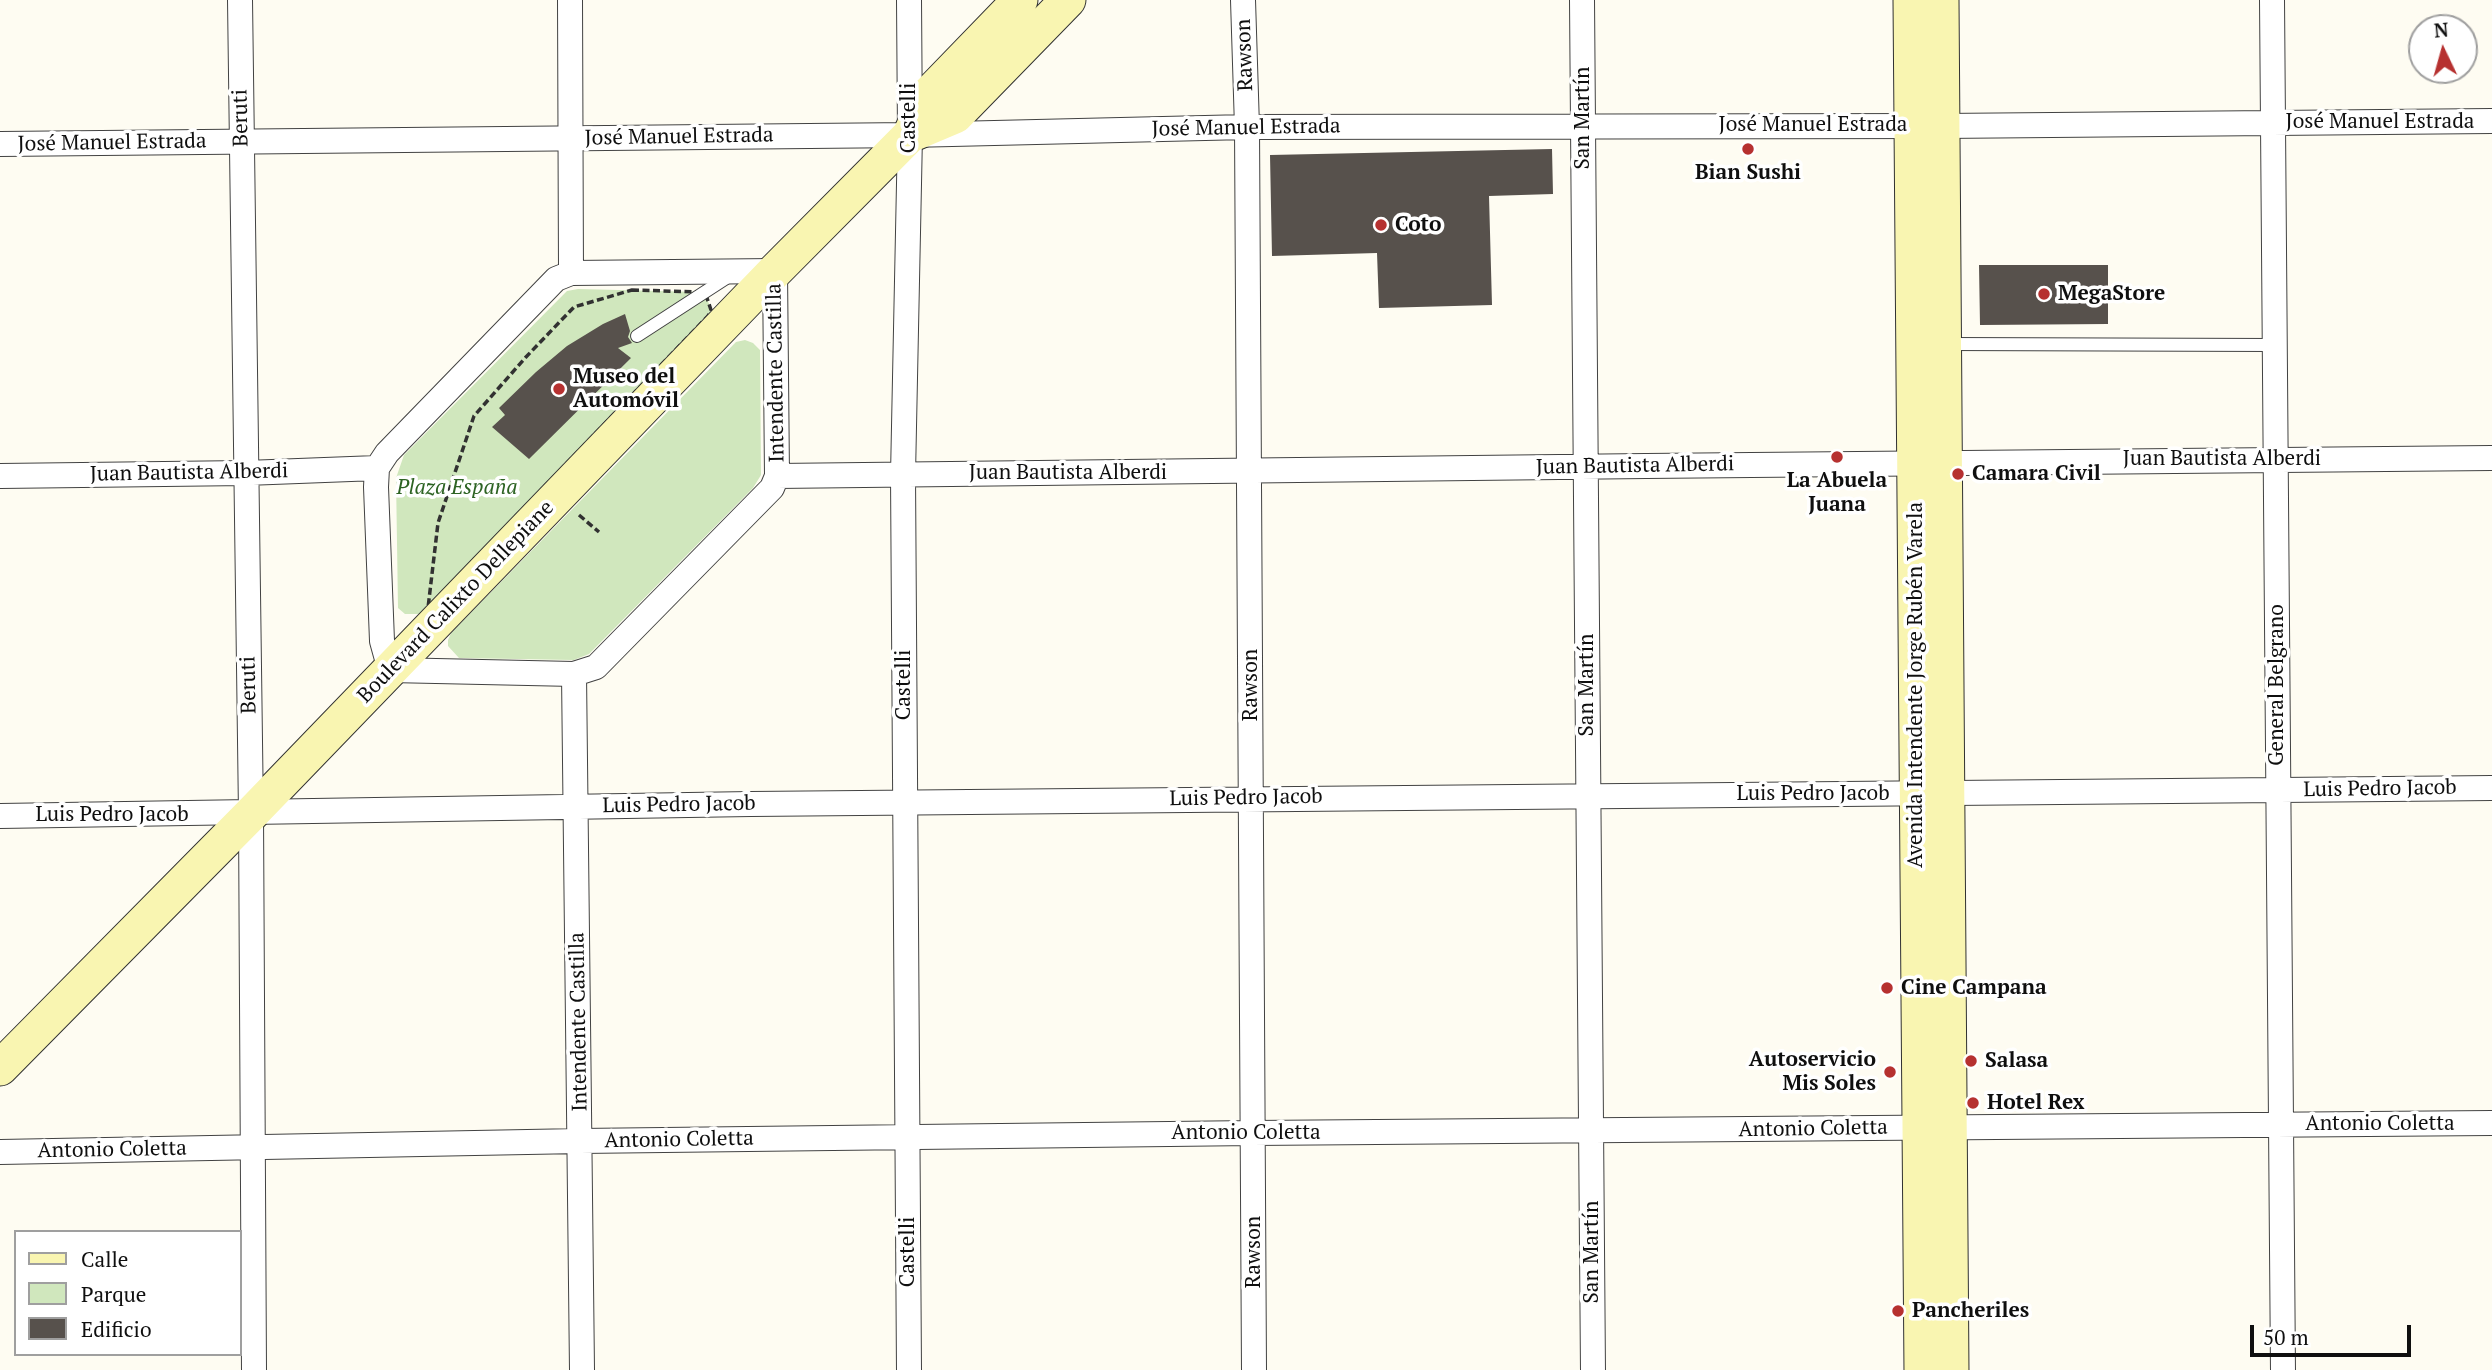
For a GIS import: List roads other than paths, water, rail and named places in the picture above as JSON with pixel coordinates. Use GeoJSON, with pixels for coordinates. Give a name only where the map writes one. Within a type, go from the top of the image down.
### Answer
{"type":"FeatureCollection","features":[{"type":"Feature","properties":{"kind":"main road","name":"Boulevard Calixto Dellepiane"},"geometry":{"type":"LineString","coordinates":[[0,1068],[251,814],[775,271],[910,135],[930,93],[1020,0]]}},
{"type":"Feature","properties":{"kind":"main road","name":"Boulevard Calixto Dellepiane"},"geometry":{"type":"LineString","coordinates":[[910,135],[955,116],[1068,0]]}},
{"type":"Feature","properties":{"kind":"main road","name":"Avenida Intendente Jorge Rubén Varela"},"geometry":{"type":"LineString","coordinates":[[1911,0],[1927,125],[1943,344],[1929,461]]}},
{"type":"Feature","properties":{"kind":"main road","name":"Avenida Intendente Jorge Rubén Varela"},"geometry":{"type":"LineString","coordinates":[[1941,0],[1927,125],[1929,461],[1935,1127],[1951,1370]]}},
{"type":"Feature","properties":{"kind":"main road","name":"Avenida Intendente Jorge Rubén Varela"},"geometry":{"type":"LineString","coordinates":[[1922,1370],[1935,1127]]}},
{"type":"Feature","properties":{"kind":"street","name":"Beruti"},"geometry":{"type":"LineString","coordinates":[[240,0],[251,814],[254,1370]]}},
{"type":"Feature","properties":{"kind":"street"},"geometry":{"type":"LineString","coordinates":[[390,670],[382,640],[377,468],[387,453],[556,279],[571,274],[570,0]]}},
{"type":"Feature","properties":{"kind":"street","name":"Castelli"},"geometry":{"type":"LineString","coordinates":[[909,0],[910,135],[903,475],[909,1370]]}},
{"type":"Feature","properties":{"kind":"street","name":"Rawson"},"geometry":{"type":"LineString","coordinates":[[1243,0],[1247,127],[1254,1370]]}},
{"type":"Feature","properties":{"kind":"street","name":"San Martín"},"geometry":{"type":"LineString","coordinates":[[1582,0],[1593,1370]]}},
{"type":"Feature","properties":{"kind":"street","name":"General Belgrano"},"geometry":{"type":"LineString","coordinates":[[2272,0],[2283,1370]]}},
{"type":"Feature","properties":{"kind":"street","name":"José Manuel Estrada"},"geometry":{"type":"LineString","coordinates":[[0,144],[910,135],[1247,127],[2492,121]]}},
{"type":"Feature","properties":{"kind":"street","name":"Intendente Castilla"},"geometry":{"type":"LineString","coordinates":[[390,670],[574,674],[596,667],[772,488],[777,476],[775,271],[571,274]]}},
{"type":"Feature","properties":{"kind":"street","name":"Juan Bautista Alberdi"},"geometry":{"type":"LineString","coordinates":[[777,476],[1586,468],[1929,461],[2492,457]]}},
{"type":"Feature","properties":{"kind":"street","name":"Juan Bautista Alberdi"},"geometry":{"type":"LineString","coordinates":[[0,476],[246,473],[377,468]]}},
{"type":"Feature","properties":{"kind":"street","name":"Intendente Castilla"},"geometry":{"type":"LineString","coordinates":[[574,674],[582,1370]]}},
{"type":"Feature","properties":{"kind":"street","name":"Luis Pedro Jacob"},"geometry":{"type":"LineString","coordinates":[[0,816],[1588,794],[2492,788]]}},
{"type":"Feature","properties":{"kind":"street","name":"Antonio Coletta"},"geometry":{"type":"LineString","coordinates":[[0,1152],[908,1137],[2492,1123]]}},
{"type":"Feature","properties":{"kind":"lane"},"geometry":{"type":"LineString","coordinates":[[637,336],[736,272]]}},
{"type":"Feature","properties":{"kind":"lane"},"geometry":{"type":"LineString","coordinates":[[1943,344],[2274,345]]}},
{"type":"Feature","properties":{"kind":"place","name":"Bian Sushi"},"geometry":{"type":"Point","coordinates":[1748,149]}},
{"type":"Feature","properties":{"kind":"place","name":"Coto"},"geometry":{"type":"Point","coordinates":[1381,225]}},
{"type":"Feature","properties":{"kind":"place","name":"MegaStore"},"geometry":{"type":"Point","coordinates":[2044,294]}},
{"type":"Feature","properties":{"kind":"place","name":"Museo del Automóvil"},"geometry":{"type":"Point","coordinates":[559,389]}},
{"type":"Feature","properties":{"kind":"place","name":"La Abuela Juana"},"geometry":{"type":"Point","coordinates":[1837,457]}},
{"type":"Feature","properties":{"kind":"place","name":"Camara Civil"},"geometry":{"type":"Point","coordinates":[1958,474]}},
{"type":"Feature","properties":{"kind":"place","name":"Cine Campana"},"geometry":{"type":"Point","coordinates":[1887,988]}},
{"type":"Feature","properties":{"kind":"place","name":"Salasa"},"geometry":{"type":"Point","coordinates":[1971,1061]}},
{"type":"Feature","properties":{"kind":"place","name":"Autoservicio Mis Soles"},"geometry":{"type":"Point","coordinates":[1890,1072]}},
{"type":"Feature","properties":{"kind":"place","name":"Hotel Rex"},"geometry":{"type":"Point","coordinates":[1973,1103]}},
{"type":"Feature","properties":{"kind":"place","name":"Pancheriles"},"geometry":{"type":"Point","coordinates":[1898,1311]}},
{"type":"Feature","properties":{"kind":"park label","name":"Plaza España"},"geometry":{"type":"Point","coordinates":[457,488]}}]}
